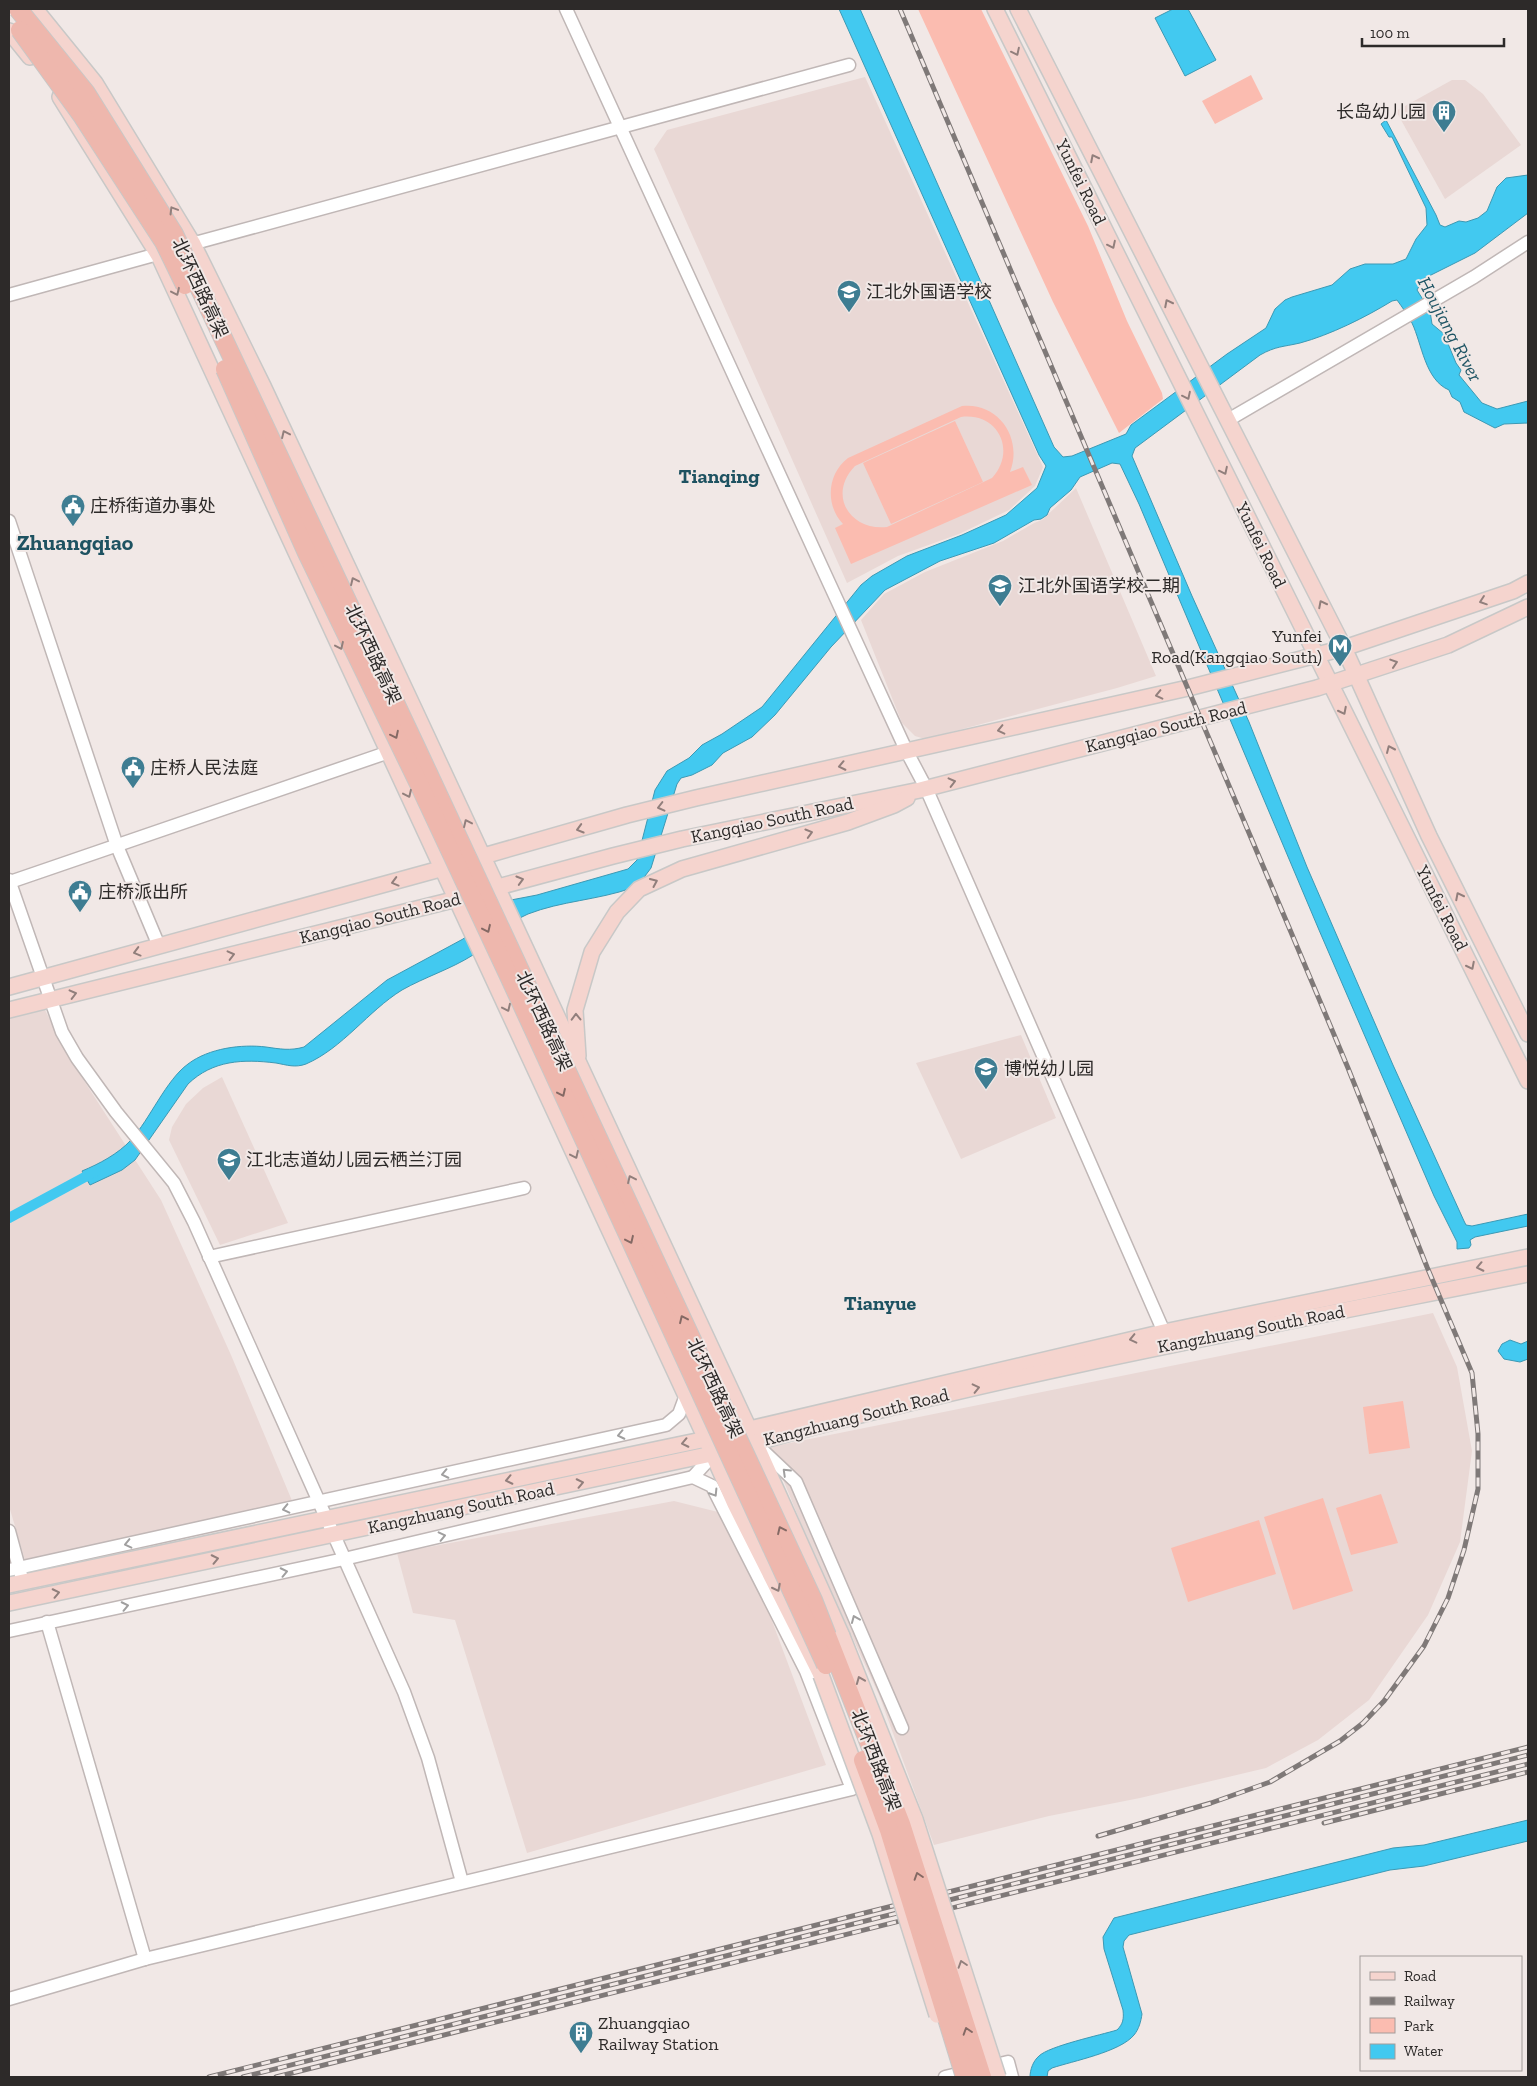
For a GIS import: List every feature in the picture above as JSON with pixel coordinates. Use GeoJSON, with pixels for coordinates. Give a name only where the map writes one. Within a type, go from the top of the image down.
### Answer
{"type":"FeatureCollection","features":[{"type":"Feature","properties":{"kind":"highway","name":"北环西路高架"},"geometry":{"type":"LineString","coordinates":[[18,9],[86,93],[174,234],[416,745],[817,1609],[901,1824],[982,2077]]}},
{"type":"Feature","properties":{"kind":"highway","name":"北环西路高架"},"geometry":{"type":"LineString","coordinates":[[9,16],[83,117],[164,242],[209,334],[307,553],[418,782],[508,974],[837,1689],[889,1830],[965,2077]]}},
{"type":"Feature","properties":{"kind":"main road"},"geometry":{"type":"LineString","coordinates":[[35,9],[96,83],[193,244],[271,404],[523,944],[752,1436],[842,1636],[915,1819],[998,2077]]}},
{"type":"Feature","properties":{"kind":"main road","name":"Yunfei Road"},"geometry":{"type":"LineString","coordinates":[[995,9],[1528,1081]]}},
{"type":"Feature","properties":{"kind":"main road","name":"Yunfei Road"},"geometry":{"type":"LineString","coordinates":[[1018,9],[1344,648],[1428,836],[1528,1034]]}},
{"type":"Feature","properties":{"kind":"main road"},"geometry":{"type":"LineString","coordinates":[[9,31],[46,76],[158,254],[739,1513],[822,1675],[880,1834],[956,2077]]}},
{"type":"Feature","properties":{"kind":"main road"},"geometry":{"type":"LineString","coordinates":[[1344,648],[1513,591],[1528,583]]}},
{"type":"Feature","properties":{"kind":"main road","name":"Kangqiao South Road"},"geometry":{"type":"LineString","coordinates":[[9,1010],[456,900],[499,893],[613,856],[682,839],[923,789],[1330,684],[1448,645],[1528,607]]}},
{"type":"Feature","properties":{"kind":"main road","name":"Kangqiao South Road"},"geometry":{"type":"LineString","coordinates":[[9,987],[696,798],[907,752],[1206,683],[1344,648]]}},
{"type":"Feature","properties":{"kind":"main road"},"geometry":{"type":"LineString","coordinates":[[579,1065],[575,1010],[592,952],[617,912],[639,889],[682,870],[848,822],[894,806],[923,789]]}},
{"type":"Feature","properties":{"kind":"main road","name":"Kangzhuang South Road"},"geometry":{"type":"LineString","coordinates":[[15,1576],[325,1518],[706,1439],[752,1436],[918,1400],[1167,1338],[1528,1258]]}},
{"type":"Feature","properties":{"kind":"main road","name":"Kangzhuang South Road"},"geometry":{"type":"LineString","coordinates":[[1167,1338],[1528,1274]]}},
{"type":"Feature","properties":{"kind":"main road","name":"Kangzhuang South Road"},"geometry":{"type":"LineString","coordinates":[[9,1603],[713,1454],[752,1436]]}},
{"type":"Feature","properties":{"kind":"street"},"geometry":{"type":"LineString","coordinates":[[566,9],[907,752],[1167,1338]]}},
{"type":"Feature","properties":{"kind":"street"},"geometry":{"type":"LineString","coordinates":[[9,296],[848,65]]}},
{"type":"Feature","properties":{"kind":"street"},"geometry":{"type":"LineString","coordinates":[[1225,415],[1387,328],[1528,242]]}},
{"type":"Feature","properties":{"kind":"street"},"geometry":{"type":"LineString","coordinates":[[9,521],[117,846],[159,946]]}},
{"type":"Feature","properties":{"kind":"street"},"geometry":{"type":"LineString","coordinates":[[388,752],[117,846],[9,881],[62,1032],[77,1058],[116,1112],[174,1183],[191,1216],[404,1692],[425,1750],[462,1882]]}},
{"type":"Feature","properties":{"kind":"street"},"geometry":{"type":"LineString","coordinates":[[209,1257],[524,1188]]}},
{"type":"Feature","properties":{"kind":"street"},"geometry":{"type":"LineString","coordinates":[[9,1531],[15,1576],[318,1501],[666,1426],[679,1414],[686,1395]]}},
{"type":"Feature","properties":{"kind":"street"},"geometry":{"type":"LineString","coordinates":[[752,1436],[796,1482],[902,1728]]}},
{"type":"Feature","properties":{"kind":"street"},"geometry":{"type":"LineString","coordinates":[[9,1631],[344,1560],[693,1477],[713,1454]]}},
{"type":"Feature","properties":{"kind":"street"},"geometry":{"type":"LineString","coordinates":[[9,1999],[145,1959],[852,1789],[801,1662],[712,1486],[693,1477]]}},
{"type":"Feature","properties":{"kind":"street"},"geometry":{"type":"LineString","coordinates":[[48,1622],[145,1959]]}},
{"type":"Feature","properties":{"kind":"street"},"geometry":{"type":"LineString","coordinates":[[945,2077],[1008,2062],[1012,2077]]}},
{"type":"Feature","properties":{"kind":"shaded area","name":"江北外国语学校"},"geometry":{"type":"Polygon","coordinates":[[[865,77],[1043,467],[1035,486],[1009,510],[959,534],[898,556],[847,583],[654,149],[667,130],[865,77]]]}},
{"type":"Feature","properties":{"kind":"shaded area"},"geometry":{"type":"Polygon","coordinates":[[[1452,80],[1465,80],[1483,94],[1521,145],[1445,199],[1396,111],[1452,80]]]}},
{"type":"Feature","properties":{"kind":"shaded area","name":"江北外国语学校二期"},"geometry":{"type":"Polygon","coordinates":[[[1076,488],[1156,676],[925,739],[915,736],[902,723],[861,620],[884,594],[925,572],[1003,541],[1042,520],[1076,488]]]}},
{"type":"Feature","properties":{"kind":"shaded area"},"geometry":{"type":"Polygon","coordinates":[[[44,1008],[70,1059],[161,1200],[231,1355],[293,1503],[25,1560],[9,1506],[9,1016],[44,1008]]]}},
{"type":"Feature","properties":{"kind":"shaded area","name":"博悦幼儿园"},"geometry":{"type":"Polygon","coordinates":[[[1021,1035],[1056,1118],[961,1159],[916,1063],[1021,1035]]]}},
{"type":"Feature","properties":{"kind":"shaded area","name":"江北志道幼儿园云栖兰汀园"},"geometry":{"type":"Polygon","coordinates":[[[222,1077],[288,1223],[220,1245],[169,1140],[172,1127],[186,1104],[203,1088],[222,1077]]]}},
{"type":"Feature","properties":{"kind":"shaded area"},"geometry":{"type":"Polygon","coordinates":[[[1433,1313],[1457,1367],[1472,1451],[1460,1542],[1428,1615],[1369,1700],[1318,1740],[1266,1768],[1140,1798],[1049,1816],[934,1845],[879,1695],[810,1546],[770,1447],[1433,1313]]]}},
{"type":"Feature","properties":{"kind":"shaded area"},"geometry":{"type":"Polygon","coordinates":[[[674,1501],[718,1512],[769,1613],[826,1765],[527,1853],[455,1620],[413,1613],[397,1553],[674,1501]]]}},
{"type":"Feature","properties":{"kind":"green space"},"geometry":{"type":"Polygon","coordinates":[[[918,9],[981,9],[1088,226],[1127,321],[1162,393],[1163,399],[1119,433],[1053,302],[918,9]]]}},
{"type":"Feature","properties":{"kind":"green space"},"geometry":{"type":"Polygon","coordinates":[[[1251,75],[1263,99],[1215,124],[1202,101],[1251,75]]]}},
{"type":"Feature","properties":{"kind":"green space"},"geometry":{"type":"Polygon","coordinates":[[[962,406],[975,406],[997,416],[1005,425],[1013,447],[1013,460],[1010,472],[1023,467],[1032,485],[851,564],[835,528],[843,524],[833,508],[831,499],[832,481],[836,472],[848,458],[962,406]],[[961,417],[855,466],[847,477],[843,488],[843,499],[853,517],[862,523],[874,527],[887,527],[992,478],[1003,456],[1003,446],[1000,436],[994,427],[974,417],[961,417]]]}},
{"type":"Feature","properties":{"kind":"green space"},"geometry":{"type":"Polygon","coordinates":[[[955,421],[983,482],[891,524],[863,463],[955,421]]]}},
{"type":"Feature","properties":{"kind":"green space"},"geometry":{"type":"Polygon","coordinates":[[[1403,1401],[1410,1448],[1369,1454],[1363,1407],[1403,1401]]]}},
{"type":"Feature","properties":{"kind":"green space"},"geometry":{"type":"Polygon","coordinates":[[[1381,1494],[1398,1543],[1351,1555],[1336,1508],[1381,1494]]]}},
{"type":"Feature","properties":{"kind":"green space"},"geometry":{"type":"Polygon","coordinates":[[[1323,1498],[1353,1591],[1293,1610],[1264,1517],[1323,1498]]]}},
{"type":"Feature","properties":{"kind":"green space"},"geometry":{"type":"Polygon","coordinates":[[[1259,1520],[1276,1574],[1188,1602],[1171,1548],[1259,1520]]]}},
{"type":"Feature","properties":{"kind":"water"},"geometry":{"type":"Polygon","coordinates":[[[839,9],[860,9],[1054,447],[1063,457],[1072,456],[1126,434],[1131,425],[1227,354],[1266,328],[1275,309],[1285,300],[1332,285],[1350,269],[1365,264],[1393,264],[1406,259],[1416,239],[1427,225],[1426,208],[1392,137],[1389,137],[1381,124],[1386,120],[1440,225],[1445,227],[1459,221],[1466,222],[1478,218],[1487,211],[1497,187],[1506,178],[1528,175],[1528,213],[1475,253],[1423,279],[1417,290],[1430,311],[1432,324],[1444,334],[1456,363],[1461,370],[1459,375],[1482,403],[1497,409],[1528,401],[1528,423],[1504,424],[1495,428],[1464,412],[1460,402],[1452,397],[1449,390],[1441,385],[1429,370],[1412,323],[1397,300],[1323,335],[1300,343],[1275,348],[1260,355],[1135,448],[1132,456],[1249,722],[1307,867],[1393,1065],[1466,1225],[1472,1226],[1528,1214],[1528,1226],[1475,1237],[1470,1240],[1471,1245],[1469,1248],[1457,1249],[1457,1242],[1434,1196],[1319,930],[1139,504],[1120,464],[1112,463],[1080,477],[1071,490],[1050,508],[1047,515],[1041,519],[1034,520],[994,543],[940,561],[885,590],[831,647],[775,715],[752,737],[723,753],[712,765],[681,778],[677,784],[651,868],[642,880],[632,888],[553,906],[528,914],[507,927],[473,955],[402,990],[378,1008],[332,1049],[306,1064],[295,1066],[252,1061],[229,1063],[208,1070],[188,1084],[135,1160],[122,1170],[90,1185],[82,1171],[108,1158],[126,1145],[138,1131],[172,1080],[188,1064],[196,1059],[226,1048],[257,1046],[290,1049],[304,1047],[387,980],[463,939],[511,900],[537,895],[628,869],[637,860],[655,790],[667,771],[689,758],[702,745],[762,707],[861,585],[872,576],[907,556],[962,535],[1006,515],[1037,488],[1046,466],[1039,455],[839,9]]]}},
{"type":"Feature","properties":{"kind":"water"},"geometry":{"type":"Polygon","coordinates":[[[1173,9],[1188,9],[1216,60],[1185,76],[1155,18],[1173,9]]]}},
{"type":"Feature","properties":{"kind":"water"},"geometry":{"type":"Polygon","coordinates":[[[1510,1340],[1521,1344],[1528,1341],[1528,1359],[1520,1362],[1504,1359],[1498,1351],[1502,1344],[1510,1340]]]}},
{"type":"Feature","properties":{"kind":"water"},"geometry":{"type":"Polygon","coordinates":[[[1528,1820],[1528,1841],[1424,1866],[1390,1870],[1129,1935],[1124,1941],[1123,1947],[1142,2014],[1136,2033],[1127,2041],[1107,2051],[1052,2068],[1048,2071],[1047,2077],[1030,2077],[1031,2069],[1037,2058],[1045,2052],[1117,2030],[1122,2023],[1123,2010],[1104,1949],[1103,1937],[1114,1918],[1393,1848],[1424,1845],[1528,1820]]]}},
{"type":"Feature","properties":{"kind":"waterway"},"geometry":{"type":"LineString","coordinates":[[9,1218],[96,1171]]}},
{"type":"Feature","properties":{"kind":"railway"},"geometry":{"type":"LineString","coordinates":[[900,9],[1348,1068],[1427,1267],[1472,1373],[1478,1434],[1478,1489],[1464,1550],[1448,1598],[1424,1646],[1384,1701],[1363,1723],[1340,1741],[1270,1782],[1211,1803],[1098,1836]]}},
{"type":"Feature","properties":{"kind":"railway"},"geometry":{"type":"LineString","coordinates":[[209,2077],[1528,1747]]}},
{"type":"Feature","properties":{"kind":"railway"},"geometry":{"type":"LineString","coordinates":[[243,2077],[1528,1755]]}},
{"type":"Feature","properties":{"kind":"railway"},"geometry":{"type":"LineString","coordinates":[[276,2077],[1528,1764]]}},
{"type":"Feature","properties":{"kind":"railway"},"geometry":{"type":"LineString","coordinates":[[1324,1823],[1528,1772]]}},
{"type":"Feature","properties":{"kind":"place","name":"长岛幼儿园"},"geometry":{"type":"Point","coordinates":[1444,133]}},
{"type":"Feature","properties":{"kind":"place","name":"江北外国语学校"},"geometry":{"type":"Point","coordinates":[849,313]}},
{"type":"Feature","properties":{"kind":"place","name":"庄桥街道办事处"},"geometry":{"type":"Point","coordinates":[73,527]}},
{"type":"Feature","properties":{"kind":"place","name":"江北外国语学校二期"},"geometry":{"type":"Point","coordinates":[1000,607]}},
{"type":"Feature","properties":{"kind":"place","name":"Yunfei Road(Kangqiao South)"},"geometry":{"type":"Point","coordinates":[1340,667]}},
{"type":"Feature","properties":{"kind":"place","name":"庄桥人民法庭"},"geometry":{"type":"Point","coordinates":[133,789]}},
{"type":"Feature","properties":{"kind":"place","name":"庄桥派出所"},"geometry":{"type":"Point","coordinates":[80,913]}},
{"type":"Feature","properties":{"kind":"place","name":"博悦幼儿园"},"geometry":{"type":"Point","coordinates":[986,1090]}},
{"type":"Feature","properties":{"kind":"place","name":"江北志道幼儿园云栖兰汀园"},"geometry":{"type":"Point","coordinates":[229,1181]}},
{"type":"Feature","properties":{"kind":"place","name":"Zhuangqiao Railway Station"},"geometry":{"type":"Point","coordinates":[581,2054]}},
{"type":"Feature","properties":{"kind":"district","name":"Tianqing"},"geometry":{"type":"Point","coordinates":[719,476]}},
{"type":"Feature","properties":{"kind":"district","name":"Zhuangqiao"},"geometry":{"type":"Point","coordinates":[75,542]}},
{"type":"Feature","properties":{"kind":"district","name":"Tianyue"},"geometry":{"type":"Point","coordinates":[880,1303]}},
{"type":"Feature","properties":{"kind":"water label","name":"Houjiang River"},"geometry":{"type":"Point","coordinates":[1450,329]}}]}
